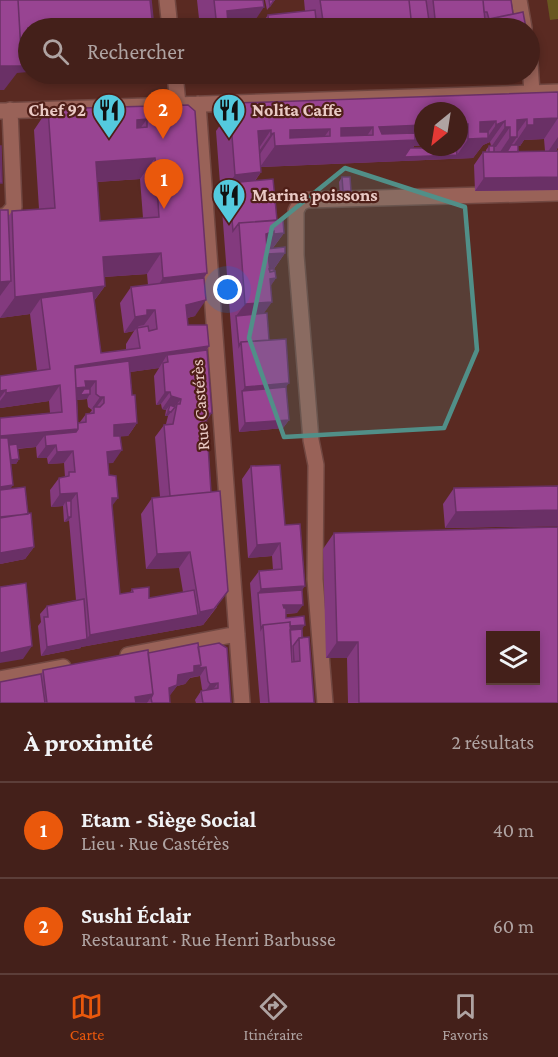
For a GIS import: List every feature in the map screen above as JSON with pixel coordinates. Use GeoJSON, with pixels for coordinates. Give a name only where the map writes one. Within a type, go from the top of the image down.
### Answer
{"type":"FeatureCollection","features":[{"type":"Feature","properties":{"kind":"street"},"geometry":{"type":"LineString","coordinates":[[167,0],[169,18]]}},
{"type":"Feature","properties":{"kind":"street"},"geometry":{"type":"LineString","coordinates":[[519,0],[522,18]]}},
{"type":"Feature","properties":{"kind":"street"},"geometry":{"type":"LineString","coordinates":[[176,84],[178,104]]}},
{"type":"Feature","properties":{"kind":"street"},"geometry":{"type":"LineString","coordinates":[[531,84],[532,93]]}},
{"type":"Feature","properties":{"kind":"street"},"geometry":{"type":"LineString","coordinates":[[0,217],[11,212],[15,201],[5,110],[558,92]]}},
{"type":"Feature","properties":{"kind":"street","name":"Rue Castérès"},"geometry":{"type":"LineString","coordinates":[[198,104],[242,703]]}},
{"type":"Feature","properties":{"kind":"street"},"geometry":{"type":"LineString","coordinates":[[325,703],[315,579],[316,465],[311,440],[296,255],[296,211],[300,203],[307,200],[558,193]]}},
{"type":"Feature","properties":{"kind":"street"},"geometry":{"type":"LineString","coordinates":[[114,658],[237,634]]}},
{"type":"Feature","properties":{"kind":"street"},"geometry":{"type":"LineString","coordinates":[[0,679],[80,664]]}},
{"type":"Feature","properties":{"kind":"highlighted area"},"geometry":{"type":"Polygon","coordinates":[[[345,168],[465,207],[477,350],[444,428],[284,437],[249,338],[272,227],[345,168]]]}},
{"type":"Feature","properties":{"kind":"shaded area"},"geometry":{"type":"Polygon","coordinates":[[[547,0],[558,0],[558,19],[550,20],[547,0]]]}},
{"type":"Feature","properties":{"kind":"building"},"geometry":{"type":"Polygon","coordinates":[[[0,0],[18,0],[18,66],[0,66],[0,0]]]}},
{"type":"Feature","properties":{"kind":"building"},"geometry":{"type":"Polygon","coordinates":[[[18,0],[150,0],[152,18],[19,18],[18,0]]]}},
{"type":"Feature","properties":{"kind":"building"},"geometry":{"type":"Polygon","coordinates":[[[214,0],[263,0],[264,7],[227,11],[228,18],[216,18],[214,0]]]}},
{"type":"Feature","properties":{"kind":"building"},"geometry":{"type":"Polygon","coordinates":[[[320,0],[409,0],[411,18],[323,18],[320,0]]]}},
{"type":"Feature","properties":{"kind":"building"},"geometry":{"type":"Polygon","coordinates":[[[409,0],[426,0],[429,18],[411,18],[409,0]]]}},
{"type":"Feature","properties":{"kind":"building"},"geometry":{"type":"Polygon","coordinates":[[[433,0],[483,0],[485,18],[435,18],[433,0]]]}},
{"type":"Feature","properties":{"kind":"building"},"geometry":{"type":"Polygon","coordinates":[[[483,0],[511,0],[513,14],[489,18],[487,12],[484,12],[483,0]]]}},
{"type":"Feature","properties":{"kind":"building"},"geometry":{"type":"Polygon","coordinates":[[[315,10],[316,18],[268,18],[268,15],[315,10]]]}},
{"type":"Feature","properties":{"kind":"building"},"geometry":{"type":"Polygon","coordinates":[[[523,12],[524,18],[494,18],[523,12]]]}},
{"type":"Feature","properties":{"kind":"building"},"geometry":{"type":"Polygon","coordinates":[[[558,92],[558,118],[534,119],[534,125],[527,125],[527,119],[517,120],[517,137],[510,137],[510,127],[505,127],[505,121],[496,125],[496,121],[480,122],[480,132],[488,132],[488,138],[468,139],[468,102],[414,102],[414,125],[379,127],[382,134],[414,133],[414,140],[275,146],[274,133],[271,134],[271,130],[258,131],[261,172],[235,175],[230,110],[236,103],[558,92]],[[373,127],[341,128],[341,136],[373,135],[373,127]],[[330,129],[290,130],[290,138],[330,136],[330,129]]]}},
{"type":"Feature","properties":{"kind":"building"},"geometry":{"type":"Polygon","coordinates":[[[188,105],[195,111],[207,273],[163,278],[161,253],[103,257],[105,286],[15,297],[12,211],[55,208],[48,109],[188,105]],[[147,119],[137,120],[137,128],[147,127],[147,119]],[[163,119],[163,126],[171,125],[170,119],[163,119]],[[155,158],[96,162],[100,221],[159,217],[155,158]]]}},
{"type":"Feature","properties":{"kind":"building"},"geometry":{"type":"Polygon","coordinates":[[[511,145],[518,145],[518,152],[507,152],[511,145]]]}},
{"type":"Feature","properties":{"kind":"building"},"geometry":{"type":"Polygon","coordinates":[[[1,146],[2,183],[0,183],[1,146]]]}},
{"type":"Feature","properties":{"kind":"building"},"geometry":{"type":"Polygon","coordinates":[[[489,146],[494,146],[494,152],[489,152],[489,146]]]}},
{"type":"Feature","properties":{"kind":"building"},"geometry":{"type":"Polygon","coordinates":[[[410,148],[414,148],[414,156],[430,156],[404,157],[410,148]]]}},
{"type":"Feature","properties":{"kind":"building"},"geometry":{"type":"Polygon","coordinates":[[[558,151],[558,177],[484,178],[483,152],[558,151]]]}},
{"type":"Feature","properties":{"kind":"building"},"geometry":{"type":"Polygon","coordinates":[[[342,177],[350,177],[351,191],[343,191],[342,177]]]}},
{"type":"Feature","properties":{"kind":"building"},"geometry":{"type":"Polygon","coordinates":[[[273,179],[277,220],[239,223],[233,231],[229,183],[273,179]]]}},
{"type":"Feature","properties":{"kind":"building"},"geometry":{"type":"Polygon","coordinates":[[[0,210],[8,210],[11,281],[0,282],[0,210]]]}},
{"type":"Feature","properties":{"kind":"building"},"geometry":{"type":"Polygon","coordinates":[[[283,220],[284,233],[274,234],[274,231],[266,234],[267,249],[285,247],[285,253],[268,254],[270,272],[275,271],[276,278],[270,279],[272,302],[245,304],[239,223],[283,220]]]}},
{"type":"Feature","properties":{"kind":"building"},"geometry":{"type":"Polygon","coordinates":[[[204,278],[206,300],[186,305],[188,325],[207,325],[209,346],[75,366],[78,429],[0,436],[0,418],[62,412],[60,385],[6,393],[6,390],[0,391],[0,376],[50,369],[41,298],[93,291],[101,353],[140,348],[137,328],[148,326],[149,331],[157,329],[155,310],[147,310],[147,315],[135,317],[131,287],[204,278]]]}},
{"type":"Feature","properties":{"kind":"building"},"geometry":{"type":"Polygon","coordinates":[[[267,313],[269,340],[241,342],[239,346],[236,316],[267,313]]]}},
{"type":"Feature","properties":{"kind":"building"},"geometry":{"type":"Polygon","coordinates":[[[286,339],[289,383],[245,387],[241,342],[286,339]]]}},
{"type":"Feature","properties":{"kind":"building"},"geometry":{"type":"Polygon","coordinates":[[[207,350],[212,413],[206,414],[211,492],[170,496],[164,425],[173,424],[177,404],[180,404],[181,399],[171,396],[170,392],[165,392],[163,363],[168,362],[167,355],[207,350]]]}},
{"type":"Feature","properties":{"kind":"building"},"geometry":{"type":"Polygon","coordinates":[[[129,361],[137,423],[114,425],[114,436],[120,436],[122,450],[107,452],[109,475],[116,476],[118,498],[112,498],[112,505],[120,594],[133,592],[132,589],[149,587],[149,598],[194,590],[198,615],[90,635],[77,493],[60,494],[59,478],[69,476],[69,472],[75,472],[73,451],[57,452],[56,445],[46,446],[45,435],[76,432],[78,423],[86,422],[86,414],[94,413],[94,407],[100,407],[104,403],[104,397],[96,394],[96,381],[85,381],[86,387],[76,388],[75,368],[129,361]]]}},
{"type":"Feature","properties":{"kind":"building"},"geometry":{"type":"Polygon","coordinates":[[[286,387],[289,420],[245,423],[242,391],[286,387]]]}},
{"type":"Feature","properties":{"kind":"building"},"geometry":{"type":"Polygon","coordinates":[[[84,389],[90,389],[90,394],[80,395],[84,389]]]}},
{"type":"Feature","properties":{"kind":"building"},"geometry":{"type":"Polygon","coordinates":[[[170,405],[175,407],[171,412],[168,411],[170,405]]]}},
{"type":"Feature","properties":{"kind":"building"},"geometry":{"type":"Polygon","coordinates":[[[0,438],[8,438],[13,485],[0,487],[0,438]]]}},
{"type":"Feature","properties":{"kind":"building"},"geometry":{"type":"Polygon","coordinates":[[[17,444],[19,459],[11,460],[9,445],[17,444]]]}},
{"type":"Feature","properties":{"kind":"building"},"geometry":{"type":"Polygon","coordinates":[[[280,465],[285,525],[300,524],[305,586],[261,589],[259,571],[282,569],[280,543],[257,545],[251,466],[280,465]]]}},
{"type":"Feature","properties":{"kind":"building"},"geometry":{"type":"Polygon","coordinates":[[[558,486],[558,510],[456,512],[454,488],[558,486]]]}},
{"type":"Feature","properties":{"kind":"building"},"geometry":{"type":"Polygon","coordinates":[[[25,487],[28,514],[0,517],[0,490],[25,487]]]}},
{"type":"Feature","properties":{"kind":"building"},"geometry":{"type":"Polygon","coordinates":[[[220,491],[228,591],[214,609],[200,612],[190,552],[157,554],[152,498],[220,491]]]}},
{"type":"Feature","properties":{"kind":"building"},"geometry":{"type":"Polygon","coordinates":[[[66,501],[71,501],[71,517],[68,517],[66,501]]]}},
{"type":"Feature","properties":{"kind":"building"},"geometry":{"type":"Polygon","coordinates":[[[31,513],[34,547],[0,553],[0,518],[31,513]]]}},
{"type":"Feature","properties":{"kind":"building"},"geometry":{"type":"Polygon","coordinates":[[[558,527],[558,703],[359,703],[358,642],[337,642],[334,533],[558,527]]]}},
{"type":"Feature","properties":{"kind":"building"},"geometry":{"type":"Polygon","coordinates":[[[26,583],[32,646],[0,653],[0,587],[26,583]]]}},
{"type":"Feature","properties":{"kind":"building"},"geometry":{"type":"Polygon","coordinates":[[[302,590],[303,605],[283,605],[286,608],[286,618],[304,616],[305,625],[290,626],[290,622],[263,625],[261,629],[258,593],[302,590]]]}},
{"type":"Feature","properties":{"kind":"building"},"geometry":{"type":"Polygon","coordinates":[[[84,599],[87,639],[47,647],[44,617],[48,617],[47,606],[84,599]]]}},
{"type":"Feature","properties":{"kind":"building"},"geometry":{"type":"Polygon","coordinates":[[[290,622],[292,662],[300,661],[299,638],[309,637],[314,703],[269,703],[263,625],[290,622]]]}},
{"type":"Feature","properties":{"kind":"building"},"geometry":{"type":"Polygon","coordinates":[[[302,629],[302,638],[299,638],[293,646],[294,662],[292,662],[290,630],[302,629]]]}},
{"type":"Feature","properties":{"kind":"building"},"geometry":{"type":"Polygon","coordinates":[[[198,643],[201,665],[194,666],[194,672],[178,675],[177,685],[169,688],[170,703],[152,703],[148,653],[198,643]]]}},
{"type":"Feature","properties":{"kind":"building"},"geometry":{"type":"Polygon","coordinates":[[[219,643],[227,648],[231,703],[203,703],[201,691],[218,688],[218,683],[210,684],[206,667],[198,668],[201,665],[198,647],[219,643]]]}},
{"type":"Feature","properties":{"kind":"building"},"geometry":{"type":"Polygon","coordinates":[[[148,650],[153,694],[135,697],[136,703],[47,703],[43,670],[148,650]]]}},
{"type":"Feature","properties":{"kind":"building"},"geometry":{"type":"Polygon","coordinates":[[[41,674],[45,703],[0,703],[0,682],[41,674]]]}},
{"type":"Feature","properties":{"kind":"place","name":"Chef 92"},"geometry":{"type":"Point","coordinates":[109,139]}},
{"type":"Feature","properties":{"kind":"place","name":"Sushi Éclair"},"geometry":{"type":"Point","coordinates":[163,139]}},
{"type":"Feature","properties":{"kind":"place","name":"Nolita Caffe"},"geometry":{"type":"Point","coordinates":[229,139]}},
{"type":"Feature","properties":{"kind":"place","name":"Etam - Siège Social"},"geometry":{"type":"Point","coordinates":[164,209]}},
{"type":"Feature","properties":{"kind":"place","name":"Marina poissons"},"geometry":{"type":"Point","coordinates":[229,224]}}]}
